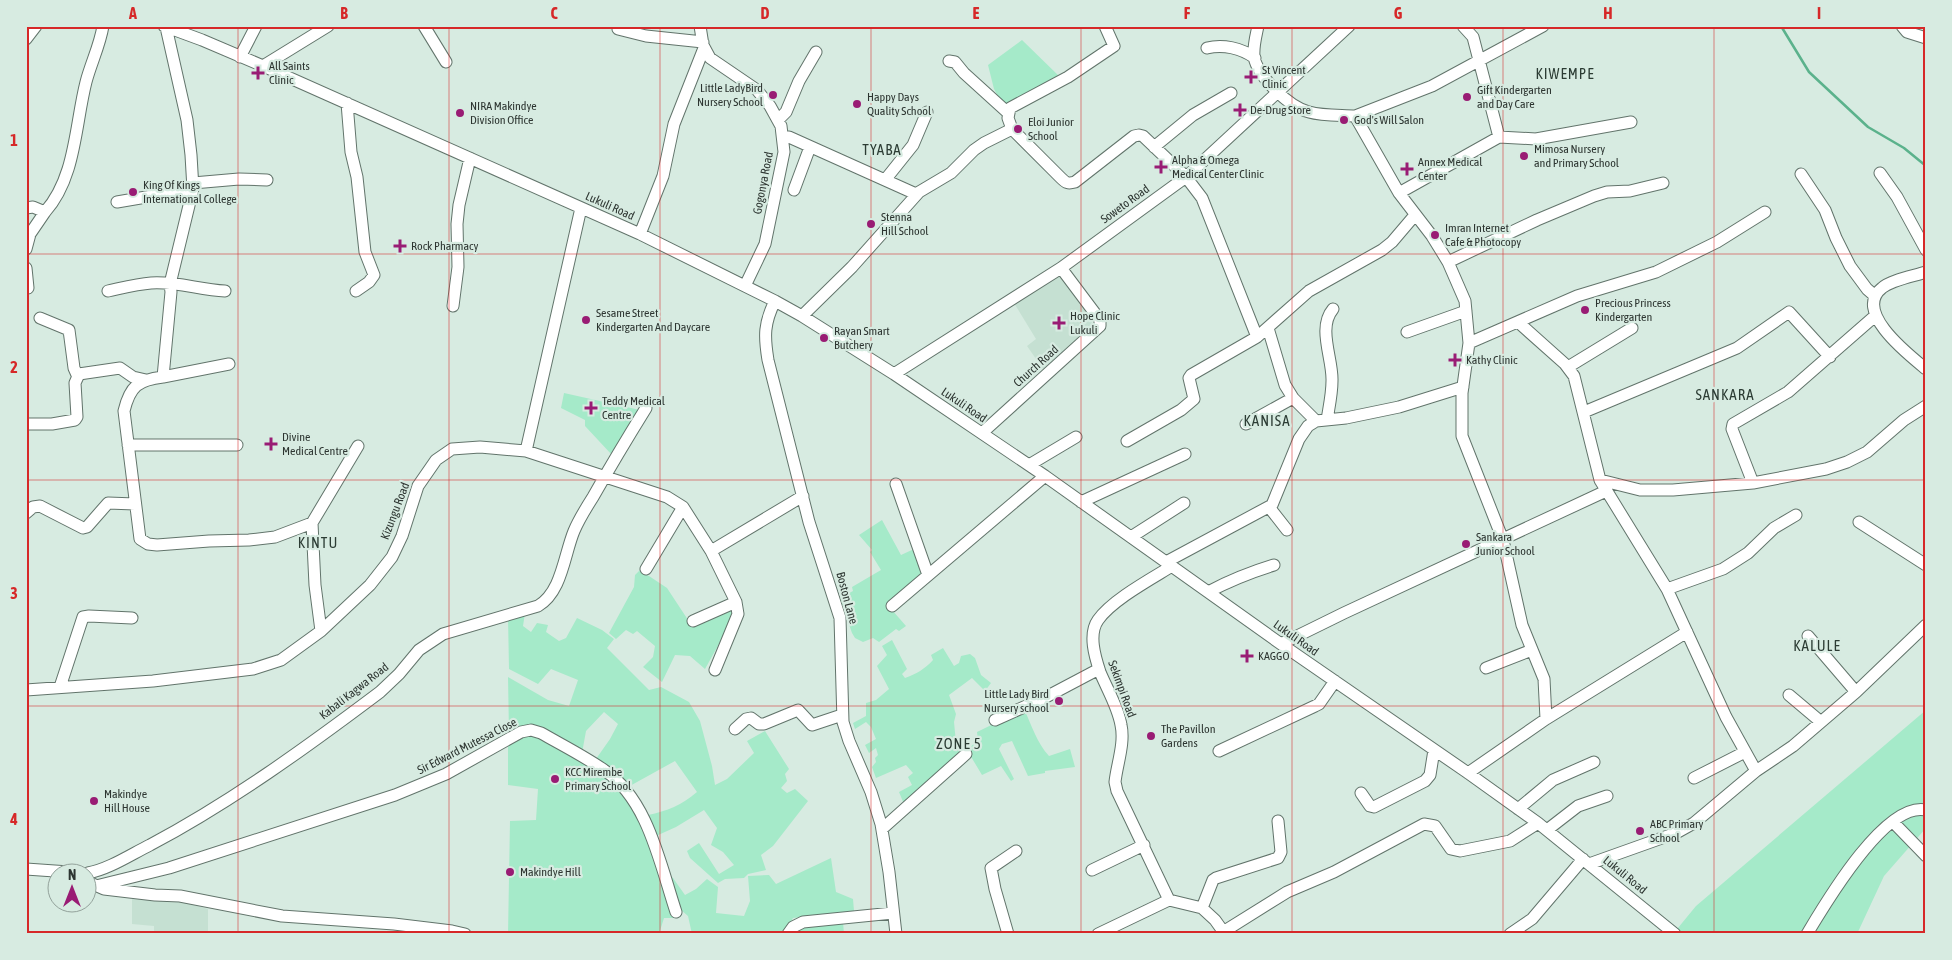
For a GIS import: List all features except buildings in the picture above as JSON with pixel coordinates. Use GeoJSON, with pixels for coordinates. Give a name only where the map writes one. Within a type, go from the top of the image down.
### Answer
{"type":"FeatureCollection","features":[{"type":"Feature","properties":{"kind":"street"},"geometry":{"type":"LineString","coordinates":[[26,39],[36,26]]}},
{"type":"Feature","properties":{"kind":"street"},"geometry":{"type":"LineString","coordinates":[[26,249],[30,234],[56,199],[66,178],[86,82],[103,26]]}},
{"type":"Feature","properties":{"kind":"street"},"geometry":{"type":"LineString","coordinates":[[240,57],[256,26]]}},
{"type":"Feature","properties":{"kind":"street"},"geometry":{"type":"LineString","coordinates":[[262,66],[328,26]]}},
{"type":"Feature","properties":{"kind":"street"},"geometry":{"type":"LineString","coordinates":[[424,26],[446,62]]}},
{"type":"Feature","properties":{"kind":"street"},"geometry":{"type":"LineString","coordinates":[[640,234],[663,176],[674,124],[704,45],[700,26]]}},
{"type":"Feature","properties":{"kind":"street"},"geometry":{"type":"LineString","coordinates":[[1008,112],[1015,105],[1068,77],[1114,46],[1105,26]]}},
{"type":"Feature","properties":{"kind":"street"},"geometry":{"type":"LineString","coordinates":[[1258,26],[1253,48],[1254,58],[1257,67],[1278,92],[1296,107],[1310,112],[1355,116],[1432,86],[1543,26]]}},
{"type":"Feature","properties":{"kind":"street","name":"Soweto Road"},"geometry":{"type":"LineString","coordinates":[[894,374],[1061,268],[1186,177],[1349,26]]}},
{"type":"Feature","properties":{"kind":"street"},"geometry":{"type":"LineString","coordinates":[[1463,26],[1473,37],[1498,137]]}},
{"type":"Feature","properties":{"kind":"street"},"geometry":{"type":"LineString","coordinates":[[1902,26],[1906,32],[1926,38]]}},
{"type":"Feature","properties":{"kind":"street"},"geometry":{"type":"LineString","coordinates":[[163,377],[171,292],[170,284],[193,186],[187,120],[165,27]]}},
{"type":"Feature","properties":{"kind":"street","name":"Lukuli Road"},"geometry":{"type":"LineString","coordinates":[[165,27],[202,40],[347,103],[640,234],[776,301],[802,316],[894,374],[1029,465],[1468,773],[1543,827],[1670,932]]}},
{"type":"Feature","properties":{"kind":"street"},"geometry":{"type":"LineString","coordinates":[[618,29],[646,36],[704,45]]}},
{"type":"Feature","properties":{"kind":"street","name":"Gogonya Road"},"geometry":{"type":"LineString","coordinates":[[704,45],[710,58],[764,97],[778,120],[783,137],[784,152],[765,244],[745,286]]}},
{"type":"Feature","properties":{"kind":"street"},"geometry":{"type":"LineString","coordinates":[[1207,48],[1217,46],[1237,49],[1246,52],[1254,58]]}},
{"type":"Feature","properties":{"kind":"street"},"geometry":{"type":"LineString","coordinates":[[778,120],[786,112],[799,81],[816,52]]}},
{"type":"Feature","properties":{"kind":"street"},"geometry":{"type":"LineString","coordinates":[[948,61],[955,62],[964,73],[1008,112],[1012,129],[1066,183],[1075,182],[1134,136],[1143,136],[1186,177],[1202,198],[1257,337]]}},
{"type":"Feature","properties":{"kind":"street"},"geometry":{"type":"LineString","coordinates":[[1154,147],[1193,115],[1231,93]]}},
{"type":"Feature","properties":{"kind":"street"},"geometry":{"type":"LineString","coordinates":[[347,103],[351,152],[357,177],[364,252],[374,275],[369,282],[356,292]]}},
{"type":"Feature","properties":{"kind":"street"},"geometry":{"type":"LineString","coordinates":[[885,180],[913,145],[927,112]]}},
{"type":"Feature","properties":{"kind":"street"},"geometry":{"type":"LineString","coordinates":[[1355,116],[1400,194],[1432,236],[1448,262],[1464,298],[1469,343],[1463,387],[1462,436],[1503,540],[1521,621],[1545,685],[1546,720]]}},
{"type":"Feature","properties":{"kind":"street"},"geometry":{"type":"LineString","coordinates":[[1400,194],[1498,137],[1536,139],[1631,122]]}},
{"type":"Feature","properties":{"kind":"street"},"geometry":{"type":"LineString","coordinates":[[802,316],[852,267],[916,194],[951,173],[979,147],[1012,129]]}},
{"type":"Feature","properties":{"kind":"street"},"geometry":{"type":"LineString","coordinates":[[783,137],[789,137],[810,146],[916,194]]}},
{"type":"Feature","properties":{"kind":"street"},"geometry":{"type":"LineString","coordinates":[[794,190],[810,146]]}},
{"type":"Feature","properties":{"kind":"street"},"geometry":{"type":"LineString","coordinates":[[453,306],[458,267],[457,224],[459,205],[470,158]]}},
{"type":"Feature","properties":{"kind":"street"},"geometry":{"type":"LineString","coordinates":[[1880,173],[1897,196],[1926,250]]}},
{"type":"Feature","properties":{"kind":"street"},"geometry":{"type":"LineString","coordinates":[[1800,174],[1826,210],[1836,238],[1850,266],[1867,289],[1875,296]]}},
{"type":"Feature","properties":{"kind":"street"},"geometry":{"type":"LineString","coordinates":[[118,202],[193,186],[239,179],[267,180]]}},
{"type":"Feature","properties":{"kind":"street"},"geometry":{"type":"LineString","coordinates":[[1448,262],[1537,220],[1594,196],[1607,192],[1630,191],[1663,183]]}},
{"type":"Feature","properties":{"kind":"street"},"geometry":{"type":"LineString","coordinates":[[26,208],[33,207],[45,212]]}},
{"type":"Feature","properties":{"kind":"street"},"geometry":{"type":"LineString","coordinates":[[526,451],[581,208]]}},
{"type":"Feature","properties":{"kind":"street"},"geometry":{"type":"LineString","coordinates":[[1469,343],[1520,323],[1588,292],[1656,272],[1717,242],[1765,212]]}},
{"type":"Feature","properties":{"kind":"street"},"geometry":{"type":"LineString","coordinates":[[1128,440],[1181,410],[1194,399],[1189,378],[1191,375],[1257,337],[1309,291],[1370,258],[1392,242],[1415,215]]}},
{"type":"Feature","properties":{"kind":"street"},"geometry":{"type":"LineString","coordinates":[[26,268],[28,288]]}},
{"type":"Feature","properties":{"kind":"street","name":"Church Road"},"geometry":{"type":"LineString","coordinates":[[982,433],[1100,326],[1100,320],[1061,268]]}},
{"type":"Feature","properties":{"kind":"street"},"geometry":{"type":"LineString","coordinates":[[1926,272],[1883,286],[1875,296],[1876,316],[1884,330],[1926,369]]}},
{"type":"Feature","properties":{"kind":"street"},"geometry":{"type":"LineString","coordinates":[[108,291],[150,283],[225,291]]}},
{"type":"Feature","properties":{"kind":"street","name":"Boston Lane"},"geometry":{"type":"LineString","coordinates":[[776,301],[766,320],[765,339],[768,360],[802,496],[840,618],[842,715],[845,730],[870,792],[882,829],[896,934]]}},
{"type":"Feature","properties":{"kind":"street"},"geometry":{"type":"LineString","coordinates":[[1322,420],[1332,374],[1328,350],[1327,323],[1328,314],[1333,309]]}},
{"type":"Feature","properties":{"kind":"street"},"geometry":{"type":"LineString","coordinates":[[1407,332],[1466,311]]}},
{"type":"Feature","properties":{"kind":"street"},"geometry":{"type":"LineString","coordinates":[[1584,412],[1737,348],[1789,312],[1830,357]]}},
{"type":"Feature","properties":{"kind":"street"},"geometry":{"type":"LineString","coordinates":[[1753,483],[1732,429],[1733,424],[1788,392],[1876,316]]}},
{"type":"Feature","properties":{"kind":"street"},"geometry":{"type":"LineString","coordinates":[[40,318],[69,330],[74,368],[78,377]]}},
{"type":"Feature","properties":{"kind":"street"},"geometry":{"type":"LineString","coordinates":[[1520,323],[1568,368],[1574,376],[1600,480],[1667,589],[1726,717],[1756,771]]}},
{"type":"Feature","properties":{"kind":"street"},"geometry":{"type":"LineString","coordinates":[[1268,328],[1286,385],[1293,398],[1322,420]]}},
{"type":"Feature","properties":{"kind":"street"},"geometry":{"type":"LineString","coordinates":[[1568,368],[1632,328]]}},
{"type":"Feature","properties":{"kind":"street"},"geometry":{"type":"LineString","coordinates":[[229,364],[146,380],[133,388],[126,400],[124,421],[140,539],[148,544],[249,540],[275,537],[312,524]]}},
{"type":"Feature","properties":{"kind":"street"},"geometry":{"type":"LineString","coordinates":[[26,424],[52,424],[75,420],[77,417],[75,382],[79,374],[120,368],[132,377],[146,380]]}},
{"type":"Feature","properties":{"kind":"street"},"geometry":{"type":"LineString","coordinates":[[1287,530],[1269,507],[1272,504],[1299,439],[1308,426],[1322,420],[1346,418],[1399,407],[1463,387]]}},
{"type":"Feature","properties":{"kind":"street"},"geometry":{"type":"LineString","coordinates":[[1246,424],[1293,398]]}},
{"type":"Feature","properties":{"kind":"street"},"geometry":{"type":"LineString","coordinates":[[1600,480],[1645,490],[1673,490],[1753,483],[1826,468],[1851,460],[1867,452],[1904,420],[1926,406]]}},
{"type":"Feature","properties":{"kind":"street","name":"Kabali Kagwa Road"},"geometry":{"type":"LineString","coordinates":[[98,870],[169,835],[251,784],[380,692],[399,674],[419,650],[432,640],[456,628],[538,606],[549,598],[554,589],[574,530],[646,408]]}},
{"type":"Feature","properties":{"kind":"street"},"geometry":{"type":"LineString","coordinates":[[1029,465],[1076,437]]}},
{"type":"Feature","properties":{"kind":"street"},"geometry":{"type":"LineString","coordinates":[[128,445],[237,445]]}},
{"type":"Feature","properties":{"kind":"street"},"geometry":{"type":"LineString","coordinates":[[321,631],[314,576],[312,524],[358,446]]}},
{"type":"Feature","properties":{"kind":"street","name":"Kizungu Road"},"geometry":{"type":"LineString","coordinates":[[26,690],[153,681],[265,667],[281,660],[321,631],[370,585],[392,556],[402,536],[418,486],[436,460],[444,453],[460,447],[526,451],[605,475],[667,498],[683,507]]}},
{"type":"Feature","properties":{"kind":"street"},"geometry":{"type":"LineString","coordinates":[[1081,502],[1185,454]]}},
{"type":"Feature","properties":{"kind":"street"},"geometry":{"type":"LineString","coordinates":[[892,606],[1045,476]]}},
{"type":"Feature","properties":{"kind":"street"},"geometry":{"type":"LineString","coordinates":[[896,484],[928,575]]}},
{"type":"Feature","properties":{"kind":"street"},"geometry":{"type":"LineString","coordinates":[[1282,644],[1330,619],[1606,491]]}},
{"type":"Feature","properties":{"kind":"street"},"geometry":{"type":"LineString","coordinates":[[711,551],[802,496]]}},
{"type":"Feature","properties":{"kind":"street"},"geometry":{"type":"LineString","coordinates":[[26,513],[33,507],[40,506],[83,528],[87,527],[108,503],[135,504]]}},
{"type":"Feature","properties":{"kind":"street"},"geometry":{"type":"LineString","coordinates":[[1131,537],[1184,503]]}},
{"type":"Feature","properties":{"kind":"street"},"geometry":{"type":"LineString","coordinates":[[646,569],[683,507],[711,551],[736,602],[738,617],[715,670]]}},
{"type":"Feature","properties":{"kind":"street","name":"Sekimpi Road"},"geometry":{"type":"LineString","coordinates":[[1169,900],[1118,791],[1116,782],[1122,727],[1099,669],[1093,638],[1098,620],[1118,602],[1169,564],[1269,507]]}},
{"type":"Feature","properties":{"kind":"street"},"geometry":{"type":"LineString","coordinates":[[1667,589],[1723,569],[1748,553],[1774,528],[1796,515]]}},
{"type":"Feature","properties":{"kind":"street"},"geometry":{"type":"LineString","coordinates":[[1859,522],[1926,564]]}},
{"type":"Feature","properties":{"kind":"street"},"geometry":{"type":"LineString","coordinates":[[1208,592],[1234,578],[1249,575],[1274,565]]}},
{"type":"Feature","properties":{"kind":"street"},"geometry":{"type":"LineString","coordinates":[[693,621],[736,602]]}},
{"type":"Feature","properties":{"kind":"street"},"geometry":{"type":"LineString","coordinates":[[60,687],[83,618],[89,616],[132,618]]}},
{"type":"Feature","properties":{"kind":"street"},"geometry":{"type":"LineString","coordinates":[[1510,934],[1532,919],[1586,861],[1684,829],[1694,823],[1756,771],[1793,746],[1856,692],[1926,626]]}},
{"type":"Feature","properties":{"kind":"street"},"geometry":{"type":"LineString","coordinates":[[1468,773],[1546,720],[1687,632]]}},
{"type":"Feature","properties":{"kind":"street"},"geometry":{"type":"LineString","coordinates":[[1808,636],[1856,692]]}},
{"type":"Feature","properties":{"kind":"street"},"geometry":{"type":"LineString","coordinates":[[1486,668],[1532,650]]}},
{"type":"Feature","properties":{"kind":"street"},"geometry":{"type":"LineString","coordinates":[[995,720],[1046,697],[1099,669]]}},
{"type":"Feature","properties":{"kind":"street"},"geometry":{"type":"LineString","coordinates":[[1219,751],[1319,704],[1335,681]]}},
{"type":"Feature","properties":{"kind":"street"},"geometry":{"type":"LineString","coordinates":[[1789,695],[1821,722]]}},
{"type":"Feature","properties":{"kind":"street"},"geometry":{"type":"LineString","coordinates":[[736,729],[746,719],[751,718],[761,725],[798,710],[812,725],[842,715]]}},
{"type":"Feature","properties":{"kind":"street","name":"Sir Edward Mutessa Close"},"geometry":{"type":"LineString","coordinates":[[98,883],[169,868],[395,795],[446,774],[521,732],[531,730],[541,733],[606,770],[635,801],[646,822],[676,912]]}},
{"type":"Feature","properties":{"kind":"street"},"geometry":{"type":"LineString","coordinates":[[1361,793],[1370,806],[1374,807],[1425,781],[1430,775],[1434,750]]}},
{"type":"Feature","properties":{"kind":"street"},"geometry":{"type":"LineString","coordinates":[[1694,778],[1746,752]]}},
{"type":"Feature","properties":{"kind":"street"},"geometry":{"type":"LineString","coordinates":[[882,829],[966,754]]}},
{"type":"Feature","properties":{"kind":"street"},"geometry":{"type":"LineString","coordinates":[[1518,809],[1553,780],[1594,762]]}},
{"type":"Feature","properties":{"kind":"street"},"geometry":{"type":"LineString","coordinates":[[1098,934],[1169,900],[1202,908],[1215,920],[1224,933],[1287,892],[1334,872],[1424,824],[1435,826],[1451,849],[1460,850],[1510,841],[1543,827],[1578,806],[1607,796]]}},
{"type":"Feature","properties":{"kind":"street"},"geometry":{"type":"LineString","coordinates":[[1807,934],[1840,880],[1861,852],[1893,822],[1912,810],[1926,810]]}},
{"type":"Feature","properties":{"kind":"street"},"geometry":{"type":"LineString","coordinates":[[1202,908],[1213,880],[1216,878],[1278,858],[1282,852],[1278,820]]}},
{"type":"Feature","properties":{"kind":"street"},"geometry":{"type":"LineString","coordinates":[[1893,822],[1926,856]]}},
{"type":"Feature","properties":{"kind":"street"},"geometry":{"type":"LineString","coordinates":[[1092,870],[1144,845]]}},
{"type":"Feature","properties":{"kind":"street"},"geometry":{"type":"LineString","coordinates":[[1008,934],[995,889],[992,868],[1016,851]]}},
{"type":"Feature","properties":{"kind":"street"},"geometry":{"type":"LineString","coordinates":[[26,869],[48,871]]}},
{"type":"Feature","properties":{"kind":"street"},"geometry":{"type":"LineString","coordinates":[[98,886],[114,891],[180,896],[282,916],[394,924],[452,930],[465,934]]}},
{"type":"Feature","properties":{"kind":"street"},"geometry":{"type":"LineString","coordinates":[[788,934],[793,926],[803,922],[893,913]]}},
{"type":"Feature","properties":{"kind":"shaded area","name":"Hope Clinic Lukuli"},"geometry":{"type":"Polygon","coordinates":[[[1058,276],[1062,278],[1092,320],[1092,326],[1043,369],[1027,346],[1036,339],[1014,303],[1058,276]]]}},
{"type":"Feature","properties":{"kind":"shaded area"},"geometry":{"type":"Polygon","coordinates":[[[132,899],[180,901],[208,909],[208,934],[154,934],[154,926],[132,924],[132,899]]]}},
{"type":"Feature","properties":{"kind":"green space"},"geometry":{"type":"Polygon","coordinates":[[[1022,40],[1061,78],[1005,109],[994,89],[988,65],[1022,40]]]}},
{"type":"Feature","properties":{"kind":"green space"},"geometry":{"type":"Polygon","coordinates":[[[564,393],[640,410],[612,455],[585,426],[585,420],[561,408],[564,393]]]}},
{"type":"Feature","properties":{"kind":"green space"},"geometry":{"type":"Polygon","coordinates":[[[882,520],[901,555],[914,549],[924,577],[892,610],[906,626],[899,631],[896,629],[879,642],[873,638],[863,642],[855,638],[852,633],[840,598],[853,591],[852,587],[881,570],[870,552],[872,550],[859,535],[882,520]]]}},
{"type":"Feature","properties":{"kind":"green space"},"geometry":{"type":"Polygon","coordinates":[[[640,570],[667,588],[692,626],[731,611],[734,617],[705,669],[690,656],[675,655],[662,682],[643,667],[653,657],[655,646],[637,631],[633,634],[626,630],[616,639],[609,633],[634,587],[635,575],[640,570]]]}},
{"type":"Feature","properties":{"kind":"green space"},"geometry":{"type":"Polygon","coordinates":[[[525,613],[523,626],[531,632],[537,623],[548,625],[546,632],[559,641],[566,638],[577,618],[602,630],[614,639],[607,648],[649,690],[661,687],[689,702],[700,721],[715,785],[727,779],[754,753],[747,741],[765,731],[789,769],[785,774],[787,781],[781,788],[787,793],[795,789],[808,801],[773,846],[761,855],[766,870],[748,874],[744,878],[725,879],[718,883],[690,858],[687,851],[699,843],[719,874],[734,865],[723,852],[711,845],[717,828],[704,810],[676,827],[656,836],[648,815],[674,807],[686,801],[697,792],[675,761],[628,787],[596,759],[618,724],[604,712],[586,731],[582,753],[543,731],[509,734],[508,677],[548,700],[569,706],[578,680],[551,669],[538,684],[509,669],[508,617],[525,613]]]}},
{"type":"Feature","properties":{"kind":"green space"},"geometry":{"type":"Polygon","coordinates":[[[892,640],[907,669],[902,674],[905,678],[927,666],[933,660],[931,655],[943,648],[954,666],[959,663],[961,656],[970,654],[975,658],[981,675],[991,683],[985,691],[972,678],[949,695],[956,714],[954,722],[956,743],[960,754],[904,804],[899,792],[912,785],[908,777],[913,773],[906,765],[876,778],[872,767],[878,755],[876,748],[869,753],[865,745],[876,739],[871,727],[866,722],[855,729],[853,723],[866,716],[866,703],[876,700],[889,689],[877,666],[887,655],[882,646],[892,640]]]}},
{"type":"Feature","properties":{"kind":"green space"},"geometry":{"type":"Polygon","coordinates":[[[1024,709],[1038,740],[1049,756],[1070,749],[1075,767],[1045,771],[1045,773],[1028,776],[1012,741],[1002,744],[999,749],[1014,779],[1011,781],[1001,766],[982,775],[967,750],[978,740],[977,732],[1024,709]]]}},
{"type":"Feature","properties":{"kind":"green space"},"geometry":{"type":"Polygon","coordinates":[[[1926,710],[1926,828],[1884,876],[1857,934],[1673,934],[1696,906],[1926,710]]]}},
{"type":"Feature","properties":{"kind":"green space"},"geometry":{"type":"Polygon","coordinates":[[[530,733],[594,766],[633,802],[676,918],[664,918],[659,934],[508,934],[510,821],[536,820],[538,789],[508,785],[508,741],[530,733]]]}},
{"type":"Feature","properties":{"kind":"green space"},"geometry":{"type":"Polygon","coordinates":[[[831,858],[836,892],[853,899],[854,911],[793,918],[784,934],[692,934],[688,916],[681,910],[668,875],[673,878],[685,895],[696,889],[707,879],[718,887],[716,913],[744,916],[750,901],[748,876],[769,875],[776,884],[831,858]]]}},
{"type":"Feature","properties":{"kind":"green space"},"geometry":{"type":"Polygon","coordinates":[[[843,922],[844,934],[791,934],[800,927],[843,922]]]}},
{"type":"Feature","properties":{"kind":"waterway"},"geometry":{"type":"LineString","coordinates":[[1781,26],[1809,72],[1868,127],[1904,148],[1926,166]]}},
{"type":"Feature","properties":{"kind":"place","name":"All Saints Clinic"},"geometry":{"type":"Point","coordinates":[258,73]}},
{"type":"Feature","properties":{"kind":"place","name":"St Vincent Clinic"},"geometry":{"type":"Point","coordinates":[1251,77]}},
{"type":"Feature","properties":{"kind":"place","name":"Little LadyBird Nursery School"},"geometry":{"type":"Point","coordinates":[773,95]}},
{"type":"Feature","properties":{"kind":"place","name":"Gift Kindergarten and Day Care"},"geometry":{"type":"Point","coordinates":[1467,97]}},
{"type":"Feature","properties":{"kind":"place","name":"Happy Days Quality School"},"geometry":{"type":"Point","coordinates":[857,104]}},
{"type":"Feature","properties":{"kind":"place","name":"De-Drug Store"},"geometry":{"type":"Point","coordinates":[1240,110]}},
{"type":"Feature","properties":{"kind":"place","name":"NIRA Makindye Division Office"},"geometry":{"type":"Point","coordinates":[460,113]}},
{"type":"Feature","properties":{"kind":"place","name":"God's Will Salon"},"geometry":{"type":"Point","coordinates":[1344,120]}},
{"type":"Feature","properties":{"kind":"place","name":"Eloi Junior School"},"geometry":{"type":"Point","coordinates":[1018,129]}},
{"type":"Feature","properties":{"kind":"place","name":"Mimosa Nursery and Primary School"},"geometry":{"type":"Point","coordinates":[1524,156]}},
{"type":"Feature","properties":{"kind":"place","name":"Alpha & Omega Medical Center Clinic"},"geometry":{"type":"Point","coordinates":[1161,167]}},
{"type":"Feature","properties":{"kind":"place","name":"Annex Medical Center"},"geometry":{"type":"Point","coordinates":[1407,169]}},
{"type":"Feature","properties":{"kind":"place","name":"King Of Kings International College"},"geometry":{"type":"Point","coordinates":[133,192]}},
{"type":"Feature","properties":{"kind":"place","name":"Stenna Hill School"},"geometry":{"type":"Point","coordinates":[871,224]}},
{"type":"Feature","properties":{"kind":"place","name":"Imran Internet Cafe & Photocopy"},"geometry":{"type":"Point","coordinates":[1435,235]}},
{"type":"Feature","properties":{"kind":"place","name":"Rock Pharmacy"},"geometry":{"type":"Point","coordinates":[400,246]}},
{"type":"Feature","properties":{"kind":"place","name":"Precious Princess Kindergarten"},"geometry":{"type":"Point","coordinates":[1585,310]}},
{"type":"Feature","properties":{"kind":"place","name":"Sesame Street Kindergarten And Daycare"},"geometry":{"type":"Point","coordinates":[586,320]}},
{"type":"Feature","properties":{"kind":"place","name":"Hope Clinic Lukuli"},"geometry":{"type":"Point","coordinates":[1059,323]}},
{"type":"Feature","properties":{"kind":"place","name":"Rayan Smart Butchery"},"geometry":{"type":"Point","coordinates":[824,338]}},
{"type":"Feature","properties":{"kind":"place","name":"Kathy Clinic"},"geometry":{"type":"Point","coordinates":[1455,360]}},
{"type":"Feature","properties":{"kind":"place","name":"Teddy Medical Centre"},"geometry":{"type":"Point","coordinates":[591,408]}},
{"type":"Feature","properties":{"kind":"place","name":"Divine Medical Centre"},"geometry":{"type":"Point","coordinates":[271,444]}},
{"type":"Feature","properties":{"kind":"place","name":"Sankara Junior School"},"geometry":{"type":"Point","coordinates":[1466,544]}},
{"type":"Feature","properties":{"kind":"place","name":"KAGGO"},"geometry":{"type":"Point","coordinates":[1247,656]}},
{"type":"Feature","properties":{"kind":"place","name":"Little Lady Bird Nursery school"},"geometry":{"type":"Point","coordinates":[1059,701]}},
{"type":"Feature","properties":{"kind":"place","name":"The Pavillon Gardens"},"geometry":{"type":"Point","coordinates":[1151,736]}},
{"type":"Feature","properties":{"kind":"place","name":"KCC Mirembe Primary School"},"geometry":{"type":"Point","coordinates":[555,779]}},
{"type":"Feature","properties":{"kind":"place","name":"Makindye Hill House"},"geometry":{"type":"Point","coordinates":[94,801]}},
{"type":"Feature","properties":{"kind":"place","name":"ABC Primary School"},"geometry":{"type":"Point","coordinates":[1640,831]}},
{"type":"Feature","properties":{"kind":"place","name":"Makindye Hill"},"geometry":{"type":"Point","coordinates":[510,872]}},
{"type":"Feature","properties":{"kind":"district","name":"KIWEMPE"},"geometry":{"type":"Point","coordinates":[1565,73]}},
{"type":"Feature","properties":{"kind":"district","name":"TYABA"},"geometry":{"type":"Point","coordinates":[882,149]}},
{"type":"Feature","properties":{"kind":"district","name":"SANKARA"},"geometry":{"type":"Point","coordinates":[1725,394]}},
{"type":"Feature","properties":{"kind":"district","name":"KANISA"},"geometry":{"type":"Point","coordinates":[1267,420]}},
{"type":"Feature","properties":{"kind":"district","name":"KINTU"},"geometry":{"type":"Point","coordinates":[318,542]}},
{"type":"Feature","properties":{"kind":"district","name":"KALULE"},"geometry":{"type":"Point","coordinates":[1817,645]}},
{"type":"Feature","properties":{"kind":"district","name":"ZONE 5"},"geometry":{"type":"Point","coordinates":[959,743]}}]}
